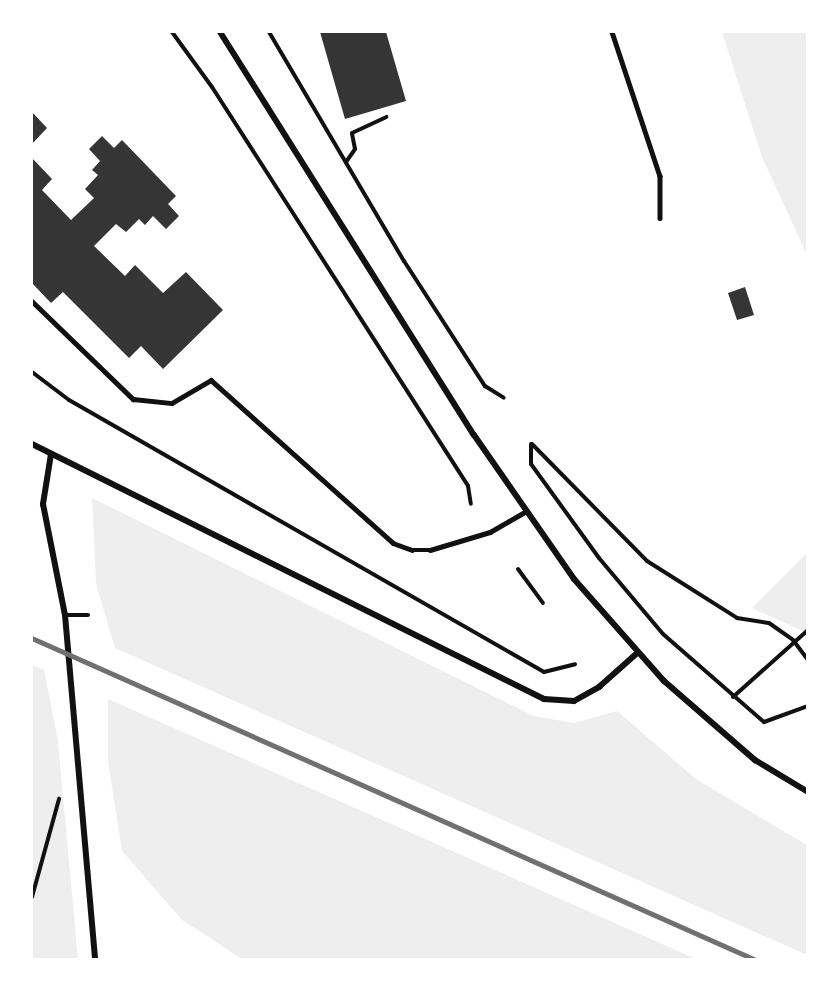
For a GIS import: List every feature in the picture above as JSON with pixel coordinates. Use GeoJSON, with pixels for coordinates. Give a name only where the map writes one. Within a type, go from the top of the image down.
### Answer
{"type":"FeatureCollection","features":[{"type":"Feature","properties":{"kind":"street"},"geometry":{"type":"LineString","coordinates":[[220,32],[524,512],[636,654],[755,760],[807,792]]}},
{"type":"Feature","properties":{"kind":"street"},"geometry":{"type":"LineString","coordinates":[[32,444],[98,474],[544,699],[574,701],[599,687],[636,654]]}},
{"type":"Feature","properties":{"kind":"street"},"geometry":{"type":"LineString","coordinates":[[51,454],[42,504],[65,615],[95,960]]}},
{"type":"Feature","properties":{"kind":"lane"},"geometry":{"type":"LineString","coordinates":[[612,32],[660,176],[660,218]]}},
{"type":"Feature","properties":{"kind":"lane"},"geometry":{"type":"LineString","coordinates":[[32,301],[133,399],[172,403],[211,380],[393,543],[412,550],[430,550],[490,532],[524,512]]}},
{"type":"Feature","properties":{"kind":"lane"},"geometry":{"type":"LineString","coordinates":[[65,615],[88,615]]}},
{"type":"Feature","properties":{"kind":"path"},"geometry":{"type":"LineString","coordinates":[[172,32],[212,87],[468,486],[471,504]]}},
{"type":"Feature","properties":{"kind":"path"},"geometry":{"type":"LineString","coordinates":[[269,32],[346,162],[485,386],[504,398]]}},
{"type":"Feature","properties":{"kind":"path"},"geometry":{"type":"LineString","coordinates":[[346,162],[355,149],[352,133],[387,117]]}},
{"type":"Feature","properties":{"kind":"path"},"geometry":{"type":"LineString","coordinates":[[32,372],[69,400],[544,672],[575,664]]}},
{"type":"Feature","properties":{"kind":"path"},"geometry":{"type":"LineString","coordinates":[[807,660],[793,640],[769,623],[737,618],[647,561],[531,444],[531,464],[598,558],[663,633],[764,722],[807,706]]}},
{"type":"Feature","properties":{"kind":"path"},"geometry":{"type":"LineString","coordinates":[[518,569],[543,603]]}},
{"type":"Feature","properties":{"kind":"path"},"geometry":{"type":"LineString","coordinates":[[733,697],[793,640],[807,630]]}},
{"type":"Feature","properties":{"kind":"path"},"geometry":{"type":"LineString","coordinates":[[32,897],[61,793]]}},
{"type":"Feature","properties":{"kind":"shaded area"},"geometry":{"type":"Polygon","coordinates":[[[722,32],[807,32],[807,255],[762,157],[722,32]]]}},
{"type":"Feature","properties":{"kind":"shaded area"},"geometry":{"type":"Polygon","coordinates":[[[92,498],[534,716],[574,723],[617,711],[696,779],[807,845],[807,955],[115,648],[96,584],[92,498]]]}},
{"type":"Feature","properties":{"kind":"shaded area"},"geometry":{"type":"Polygon","coordinates":[[[807,553],[807,633],[752,608],[807,553]]]}},
{"type":"Feature","properties":{"kind":"shaded area"},"geometry":{"type":"Polygon","coordinates":[[[32,665],[44,670],[58,741],[78,959],[32,959],[32,665]]]}},
{"type":"Feature","properties":{"kind":"shaded area"},"geometry":{"type":"Polygon","coordinates":[[[108,699],[696,959],[242,959],[182,920],[122,851],[108,762],[108,699]]]}},
{"type":"Feature","properties":{"kind":"building"},"geometry":{"type":"Polygon","coordinates":[[[320,32],[386,32],[406,101],[345,119],[320,32]]]}},
{"type":"Feature","properties":{"kind":"building"},"geometry":{"type":"Polygon","coordinates":[[[32,112],[47,128],[32,144],[32,112]]]}},
{"type":"Feature","properties":{"kind":"building"},"geometry":{"type":"Polygon","coordinates":[[[102,136],[114,148],[122,140],[176,196],[168,204],[179,216],[166,229],[153,216],[145,225],[139,219],[126,232],[116,224],[94,246],[125,276],[135,265],[163,293],[186,272],[223,310],[163,369],[141,346],[129,358],[63,292],[51,303],[32,283],[32,158],[52,179],[42,190],[71,220],[94,198],[85,189],[98,175],[92,170],[100,161],[89,149],[102,136]]]}},
{"type":"Feature","properties":{"kind":"building"},"geometry":{"type":"Polygon","coordinates":[[[745,287],[754,315],[737,320],[728,293],[745,287]]]}},
{"type":"Feature","properties":{"kind":"railway"},"geometry":{"type":"LineString","coordinates":[[32,638],[756,960]]}}]}
